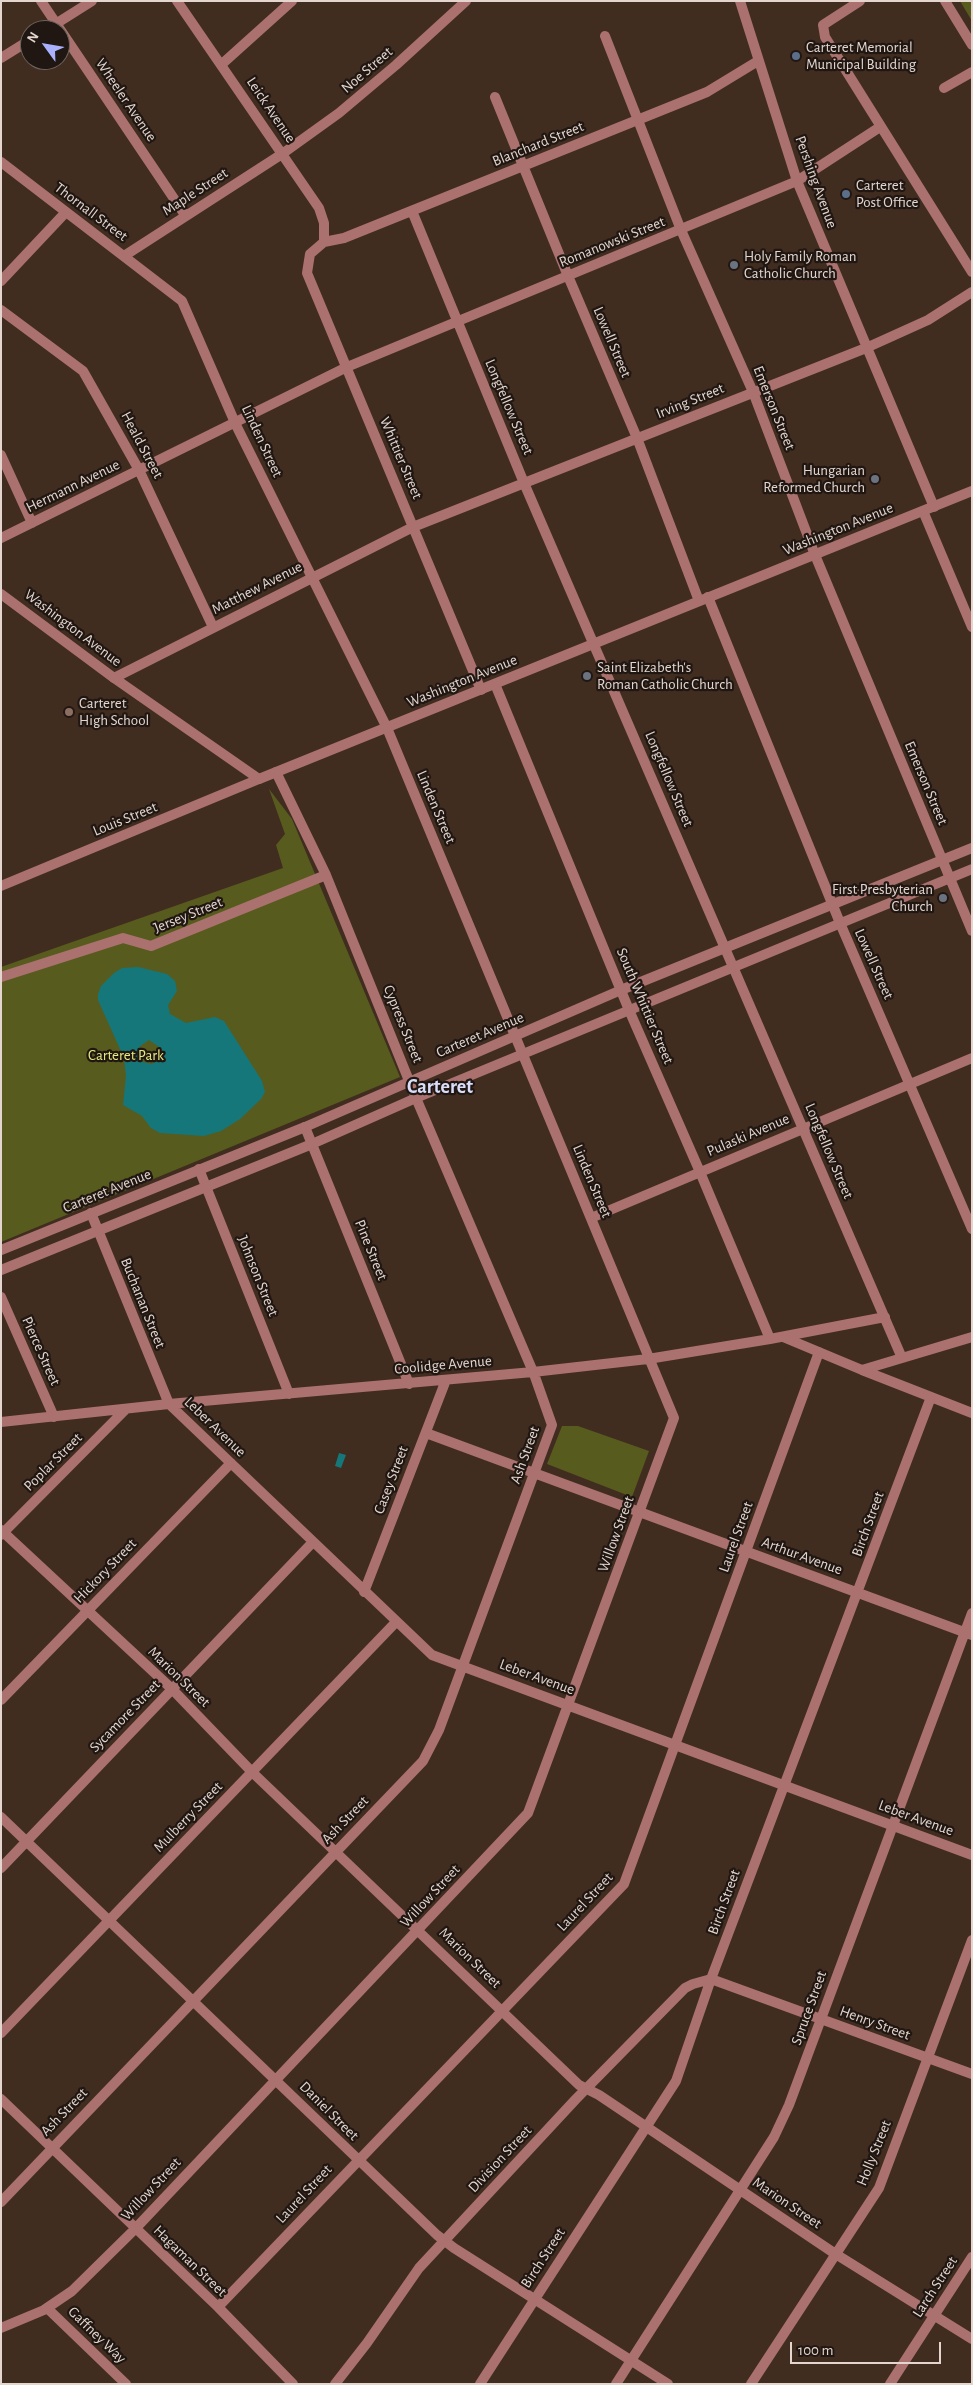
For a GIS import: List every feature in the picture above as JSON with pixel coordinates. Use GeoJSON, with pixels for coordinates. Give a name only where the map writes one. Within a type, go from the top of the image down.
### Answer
{"type":"FeatureCollection","features":[{"type":"Feature","properties":{"kind":"street","name":"Wheeler Avenue"},"geometry":{"type":"LineString","coordinates":[[41,1],[55,20]]}},
{"type":"Feature","properties":{"kind":"street"},"geometry":{"type":"LineString","coordinates":[[62,20],[92,1]]}},
{"type":"Feature","properties":{"kind":"street","name":"Leick Avenue"},"geometry":{"type":"LineString","coordinates":[[178,1],[319,208],[324,223],[324,242]]}},
{"type":"Feature","properties":{"kind":"street"},"geometry":{"type":"LineString","coordinates":[[222,64],[292,1]]}},
{"type":"Feature","properties":{"kind":"street","name":"Noe Street"},"geometry":{"type":"LineString","coordinates":[[282,154],[356,100],[466,1]]}},
{"type":"Feature","properties":{"kind":"street","name":"Pershing Avenue"},"geometry":{"type":"LineString","coordinates":[[740,1],[797,181],[934,507]]}},
{"type":"Feature","properties":{"kind":"street"},"geometry":{"type":"LineString","coordinates":[[860,1],[824,24],[825,37],[972,272]]}},
{"type":"Feature","properties":{"kind":"street"},"geometry":{"type":"LineString","coordinates":[[945,1],[972,45]]}},
{"type":"Feature","properties":{"kind":"street","name":"Emerson Street"},"geometry":{"type":"LineString","coordinates":[[605,36],[681,230],[753,392],[815,555],[972,931]]}},
{"type":"Feature","properties":{"kind":"street","name":"Wheeler Avenue"},"geometry":{"type":"LineString","coordinates":[[70,42],[185,215]]}},
{"type":"Feature","properties":{"kind":"street"},"geometry":{"type":"LineString","coordinates":[[1,58],[20,46]]}},
{"type":"Feature","properties":{"kind":"street","name":"Blanchard Street"},"geometry":{"type":"LineString","coordinates":[[324,242],[344,238],[707,92],[758,61]]}},
{"type":"Feature","properties":{"kind":"street"},"geometry":{"type":"LineString","coordinates":[[944,88],[972,72]]}},
{"type":"Feature","properties":{"kind":"street","name":"Lowell Street"},"geometry":{"type":"LineString","coordinates":[[495,97],[703,599],[972,1229]]}},
{"type":"Feature","properties":{"kind":"street","name":"Romanowski Street"},"geometry":{"type":"LineString","coordinates":[[347,368],[456,321],[797,181],[880,127]]}},
{"type":"Feature","properties":{"kind":"street","name":"Maple Street"},"geometry":{"type":"LineString","coordinates":[[124,256],[282,154]]}},
{"type":"Feature","properties":{"kind":"street","name":"Thornall Street"},"geometry":{"type":"LineString","coordinates":[[1,162],[163,286]]}},
{"type":"Feature","properties":{"kind":"street","name":"Longfellow Street"},"geometry":{"type":"LineString","coordinates":[[412,211],[524,483],[902,1358]]}},
{"type":"Feature","properties":{"kind":"street"},"geometry":{"type":"LineString","coordinates":[[1,281],[66,212]]}},
{"type":"Feature","properties":{"kind":"street","name":"Whittier Street"},"geometry":{"type":"LineString","coordinates":[[324,242],[310,254],[307,273],[481,690]]}},
{"type":"Feature","properties":{"kind":"street","name":"Linden Street"},"geometry":{"type":"LineString","coordinates":[[163,286],[182,301],[237,422],[387,728],[592,1218],[648,1358]]}},
{"type":"Feature","properties":{"kind":"street","name":"Irving Street"},"geometry":{"type":"LineString","coordinates":[[413,527],[866,348],[928,320],[972,292]]}},
{"type":"Feature","properties":{"kind":"street","name":"Heald Street"},"geometry":{"type":"LineString","coordinates":[[1,310],[83,371],[139,470],[213,627]]}},
{"type":"Feature","properties":{"kind":"street","name":"Hermann Avenue"},"geometry":{"type":"LineString","coordinates":[[1,538],[347,368]]}},
{"type":"Feature","properties":{"kind":"street"},"geometry":{"type":"LineString","coordinates":[[1,455],[32,523]]}},
{"type":"Feature","properties":{"kind":"street","name":"Washington Avenue"},"geometry":{"type":"LineString","coordinates":[[1,594],[114,678],[259,779],[972,492]]}},
{"type":"Feature","properties":{"kind":"street"},"geometry":{"type":"LineString","coordinates":[[923,511],[972,627]]}},
{"type":"Feature","properties":{"kind":"street","name":"Matthew Avenue"},"geometry":{"type":"LineString","coordinates":[[114,678],[413,527]]}},
{"type":"Feature","properties":{"kind":"street","name":"South Whittier Street"},"geometry":{"type":"LineString","coordinates":[[495,684],[629,1010],[770,1339]]}},
{"type":"Feature","properties":{"kind":"street","name":"Cypress Street"},"geometry":{"type":"LineString","coordinates":[[276,772],[326,875],[416,1098],[534,1372]]}},
{"type":"Feature","properties":{"kind":"street","name":"Louis Street"},"geometry":{"type":"LineString","coordinates":[[1,886],[259,779]]}},
{"type":"Feature","properties":{"kind":"street","name":"Carteret Avenue"},"geometry":{"type":"LineString","coordinates":[[1,1250],[305,1127],[621,990],[726,950],[833,904],[972,848]]}},
{"type":"Feature","properties":{"kind":"street"},"geometry":{"type":"LineString","coordinates":[[1,1270],[206,1188],[416,1098],[972,869]]}},
{"type":"Feature","properties":{"kind":"street","name":"Jersey Street"},"geometry":{"type":"LineString","coordinates":[[1,977],[123,938],[151,946],[326,875]]}},
{"type":"Feature","properties":{"kind":"street","name":"Pulaski Avenue"},"geometry":{"type":"LineString","coordinates":[[592,1218],[972,1058]]}},
{"type":"Feature","properties":{"kind":"street","name":"Pine Street"},"geometry":{"type":"LineString","coordinates":[[305,1127],[409,1384]]}},
{"type":"Feature","properties":{"kind":"street","name":"Johnson Street"},"geometry":{"type":"LineString","coordinates":[[199,1169],[289,1394]]}},
{"type":"Feature","properties":{"kind":"street","name":"Buchanan Street"},"geometry":{"type":"LineString","coordinates":[[91,1213],[169,1404]]}},
{"type":"Feature","properties":{"kind":"street","name":"Pierce Street"},"geometry":{"type":"LineString","coordinates":[[1,1296],[54,1417]]}},
{"type":"Feature","properties":{"kind":"street","name":"Coolidge Avenue"},"geometry":{"type":"LineString","coordinates":[[1,1422],[169,1404],[534,1372],[648,1358],[770,1339],[885,1317]]}},
{"type":"Feature","properties":{"kind":"street"},"geometry":{"type":"LineString","coordinates":[[782,1337],[972,1413]]}},
{"type":"Feature","properties":{"kind":"street"},"geometry":{"type":"LineString","coordinates":[[862,1370],[972,1338]]}},
{"type":"Feature","properties":{"kind":"street","name":"Laurel Street"},"geometry":{"type":"LineString","coordinates":[[218,2307],[624,1884],[819,1352]]}},
{"type":"Feature","properties":{"kind":"street","name":"Willow Street"},"geometry":{"type":"LineString","coordinates":[[1,2328],[48,2308],[72,2291],[135,2228],[528,1813],[674,1421],[648,1358]]}},
{"type":"Feature","properties":{"kind":"street","name":"Ash Street"},"geometry":{"type":"LineString","coordinates":[[1,2202],[51,2147],[423,1761],[439,1730],[552,1425],[534,1372]]}},
{"type":"Feature","properties":{"kind":"street","name":"Casey Street"},"geometry":{"type":"LineString","coordinates":[[364,1592],[446,1380]]}},
{"type":"Feature","properties":{"kind":"street","name":"Birch Street"},"geometry":{"type":"LineString","coordinates":[[480,2384],[676,2081],[711,1979],[931,1397]]}},
{"type":"Feature","properties":{"kind":"street","name":"Leber Avenue"},"geometry":{"type":"LineString","coordinates":[[169,1404],[432,1655],[972,1855]]}},
{"type":"Feature","properties":{"kind":"street","name":"Poplar Street"},"geometry":{"type":"LineString","coordinates":[[2,1533],[126,1409]]}},
{"type":"Feature","properties":{"kind":"street","name":"Arthur Avenue"},"geometry":{"type":"LineString","coordinates":[[426,1433],[968,1634]]}},
{"type":"Feature","properties":{"kind":"street","name":"Hickory Street"},"geometry":{"type":"LineString","coordinates":[[1,1700],[231,1463]]}},
{"type":"Feature","properties":{"kind":"street","name":"Marion Street"},"geometry":{"type":"LineString","coordinates":[[2,1533],[172,1689],[252,1772],[579,2085],[646,2127],[834,2254],[972,2339]]}},
{"type":"Feature","properties":{"kind":"street","name":"Sycamore Street"},"geometry":{"type":"LineString","coordinates":[[1,1868],[312,1542]]}},
{"type":"Feature","properties":{"kind":"street","name":"Spruce Street"},"geometry":{"type":"LineString","coordinates":[[616,2384],[774,2137],[789,2105],[893,1826],[968,1634],[972,1613]]}},
{"type":"Feature","properties":{"kind":"street","name":"Mulberry Street"},"geometry":{"type":"LineString","coordinates":[[1,2033],[396,1622]]}},
{"type":"Feature","properties":{"kind":"street","name":"Daniel Street"},"geometry":{"type":"LineString","coordinates":[[1,1817],[276,2079],[358,2160],[444,2240],[668,2384]]}},
{"type":"Feature","properties":{"kind":"street","name":"Holly Street"},"geometry":{"type":"LineString","coordinates":[[751,2384],[834,2254],[879,2188],[972,1940]]}},
{"type":"Feature","properties":{"kind":"street","name":"Henry Street"},"geometry":{"type":"LineString","coordinates":[[711,1979],[972,2074]]}},
{"type":"Feature","properties":{"kind":"street","name":"Division Street"},"geometry":{"type":"LineString","coordinates":[[335,2384],[367,2343],[419,2268],[444,2240],[686,1988],[700,1981],[711,1979]]}},
{"type":"Feature","properties":{"kind":"street","name":"Hagaman Street"},"geometry":{"type":"LineString","coordinates":[[1,2098],[218,2307],[293,2384]]}},
{"type":"Feature","properties":{"kind":"street","name":"Larch Street"},"geometry":{"type":"LineString","coordinates":[[890,2384],[972,2257]]}},
{"type":"Feature","properties":{"kind":"street","name":"Gaffney Way"},"geometry":{"type":"LineString","coordinates":[[48,2308],[126,2384]]}},
{"type":"Feature","properties":{"kind":"green space"},"geometry":{"type":"Polygon","coordinates":[[[960,1],[972,1],[972,21],[960,1]]]}},
{"type":"Feature","properties":{"kind":"green space","name":"Carteret Park"},"geometry":{"type":"Polygon","coordinates":[[[269,789],[292,819],[400,1077],[1,1242],[1,967],[283,868],[276,845],[285,834],[269,789]]]}},
{"type":"Feature","properties":{"kind":"green space"},"geometry":{"type":"Polygon","coordinates":[[[562,1426],[578,1426],[649,1451],[632,1497],[547,1464],[562,1426]]]}},
{"type":"Feature","properties":{"kind":"water"},"geometry":{"type":"Polygon","coordinates":[[[138,967],[167,974],[175,981],[177,991],[168,1005],[170,1014],[186,1023],[215,1017],[224,1021],[262,1081],[265,1092],[261,1099],[240,1119],[221,1131],[204,1136],[160,1133],[151,1128],[142,1116],[123,1105],[126,1076],[124,1058],[98,1000],[101,986],[122,968],[138,967]],[[149,1040],[139,1047],[139,1056],[143,1062],[152,1064],[160,1059],[162,1049],[149,1040]]]}},
{"type":"Feature","properties":{"kind":"water"},"geometry":{"type":"Polygon","coordinates":[[[339,1453],[346,1455],[341,1468],[335,1466],[339,1453]]]}},
{"type":"Feature","properties":{"kind":"place","name":"Carteret Memorial Municipal Building"},"geometry":{"type":"Point","coordinates":[796,56]}},
{"type":"Feature","properties":{"kind":"place","name":"Carteret Post Office"},"geometry":{"type":"Point","coordinates":[846,194]}},
{"type":"Feature","properties":{"kind":"place","name":"Holy Family Roman Catholic Church"},"geometry":{"type":"Point","coordinates":[734,265]}},
{"type":"Feature","properties":{"kind":"place","name":"Hungarian Reformed Church"},"geometry":{"type":"Point","coordinates":[875,479]}},
{"type":"Feature","properties":{"kind":"place","name":"Saint Elizabeth's Roman Catholic Church"},"geometry":{"type":"Point","coordinates":[587,676]}},
{"type":"Feature","properties":{"kind":"place","name":"Carteret High School"},"geometry":{"type":"Point","coordinates":[69,712]}},
{"type":"Feature","properties":{"kind":"place","name":"First Presbyterian Church"},"geometry":{"type":"Point","coordinates":[943,898]}},
{"type":"Feature","properties":{"kind":"district","name":"Carteret"},"geometry":{"type":"Point","coordinates":[440,1087]}}]}
